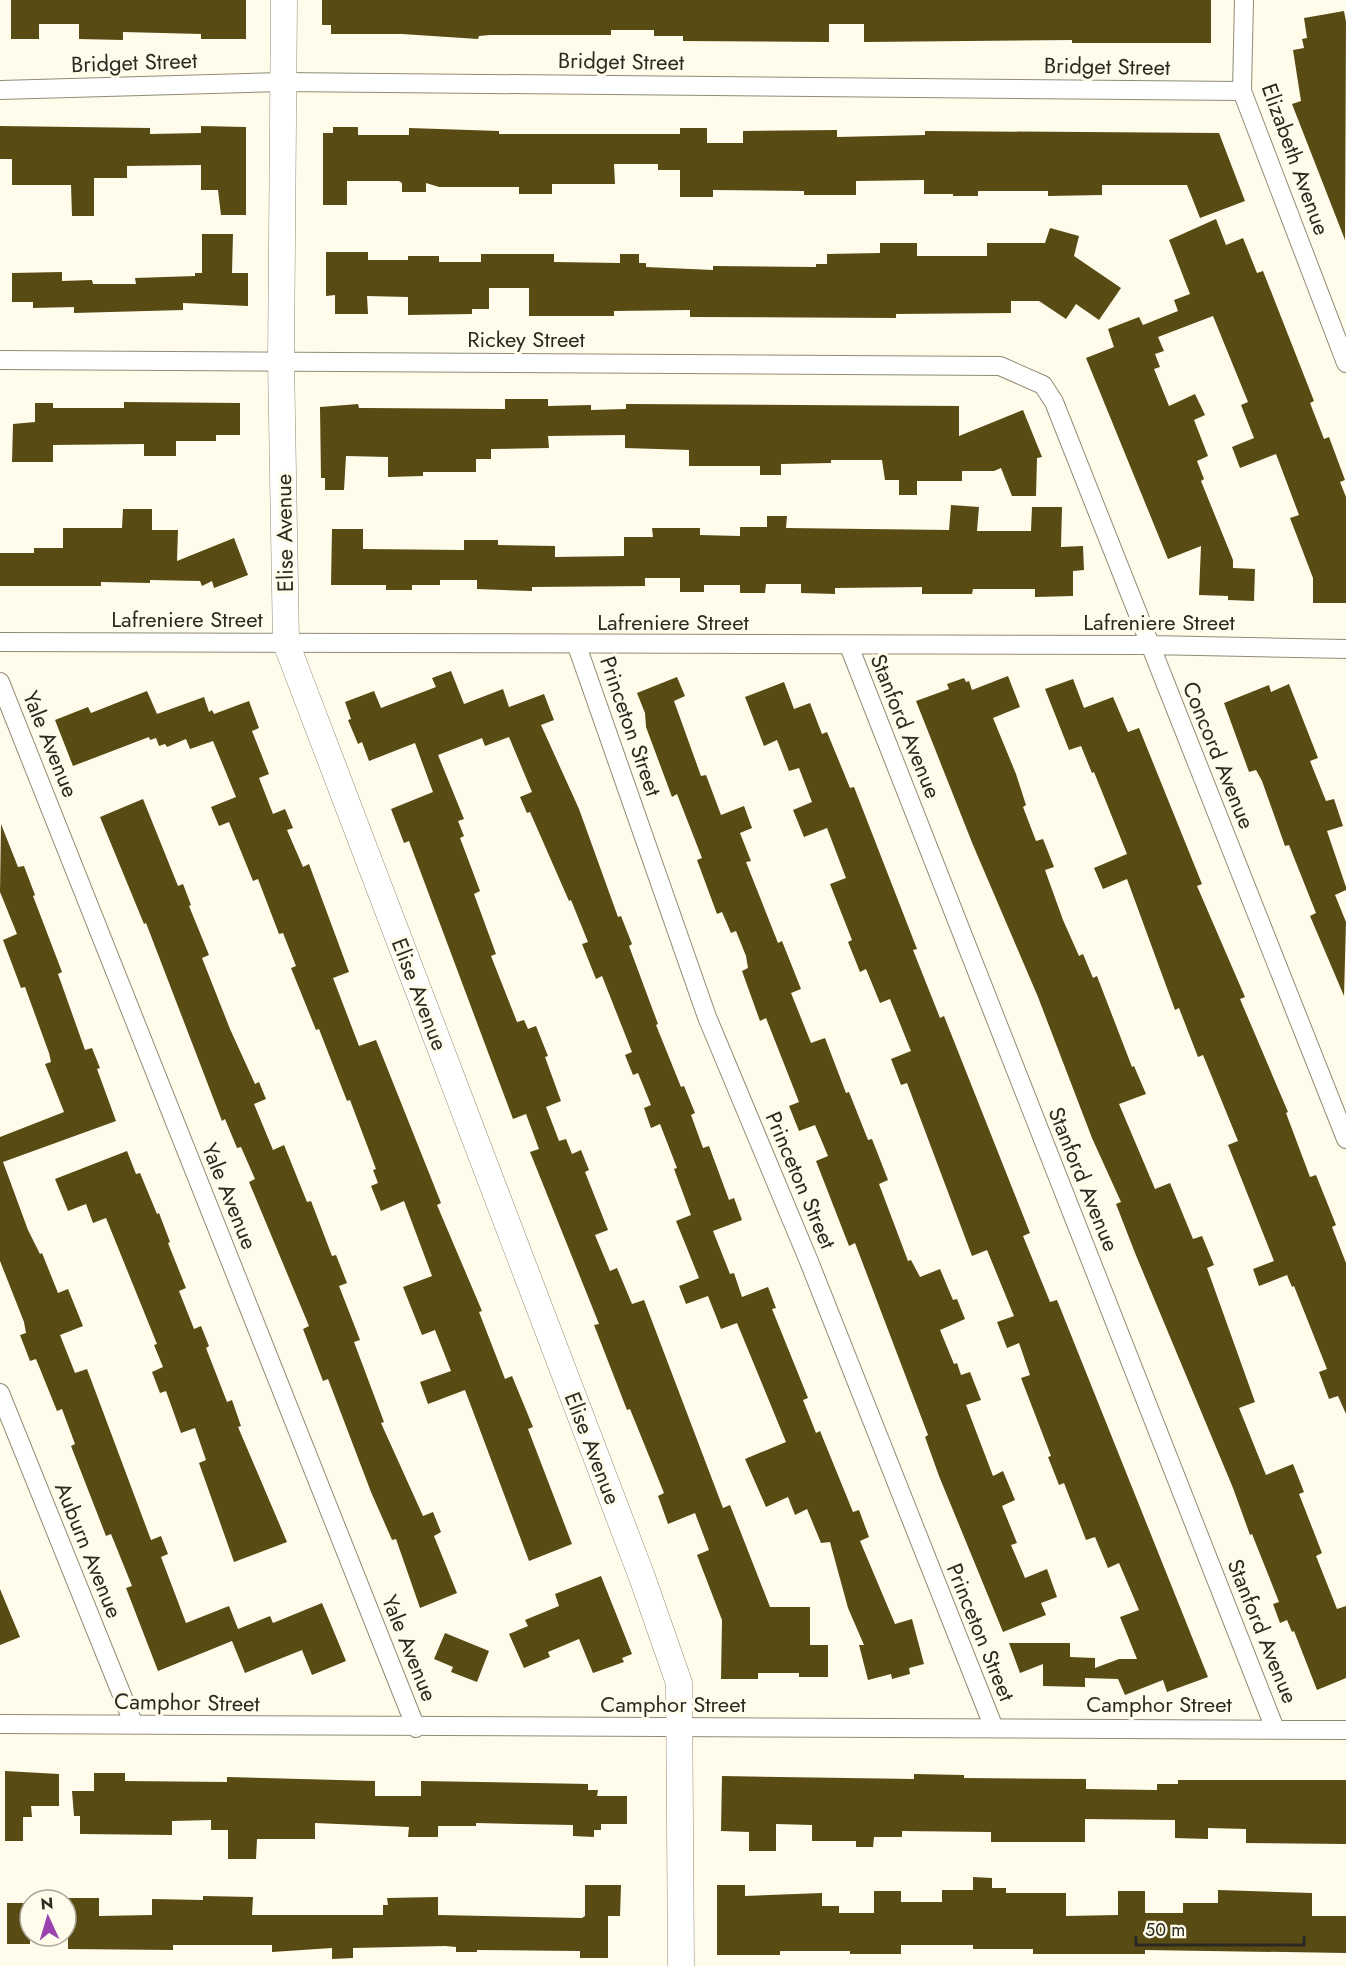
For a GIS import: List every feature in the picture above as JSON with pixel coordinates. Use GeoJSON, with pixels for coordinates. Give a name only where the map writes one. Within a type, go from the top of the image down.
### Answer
{"type":"FeatureCollection","features":[{"type":"Feature","properties":{"kind":"street","name":"Elise Avenue"},"geometry":{"type":"LineString","coordinates":[[284,0],[280,361],[286,643],[642,1577],[679,1683],[681,1966]]}},
{"type":"Feature","properties":{"kind":"street","name":"Elizabeth Avenue"},"geometry":{"type":"LineString","coordinates":[[1244,0],[1242,92],[1346,363]]}},
{"type":"Feature","properties":{"kind":"street","name":"Bridget Street"},"geometry":{"type":"LineString","coordinates":[[0,90],[283,82],[1242,92]]}},
{"type":"Feature","properties":{"kind":"street","name":"Rickey Street"},"geometry":{"type":"LineString","coordinates":[[0,360],[1000,366],[1043,385],[1046,389]]}},
{"type":"Feature","properties":{"kind":"street","name":"Concord Avenue"},"geometry":{"type":"LineString","coordinates":[[1046,389],[1054,402],[1346,1139]]}},
{"type":"Feature","properties":{"kind":"street","name":"Lafreniere Street"},"geometry":{"type":"LineString","coordinates":[[0,642],[577,646],[1150,645],[1346,649]]}},
{"type":"Feature","properties":{"kind":"street","name":"Princeton Street"},"geometry":{"type":"LineString","coordinates":[[577,646],[707,1017],[808,1259],[994,1728]]}},
{"type":"Feature","properties":{"kind":"street","name":"Stanford Avenue"},"geometry":{"type":"LineString","coordinates":[[849,646],[1275,1729]]}},
{"type":"Feature","properties":{"kind":"street","name":"Yale Avenue"},"geometry":{"type":"LineString","coordinates":[[0,682],[416,1728]]}},
{"type":"Feature","properties":{"kind":"street","name":"Auburn Avenue"},"geometry":{"type":"LineString","coordinates":[[0,1393],[134,1725]]}},
{"type":"Feature","properties":{"kind":"street","name":"Camphor Street"},"geometry":{"type":"LineString","coordinates":[[0,1724],[416,1728],[1346,1730]]}},
{"type":"Feature","properties":{"kind":"building"},"geometry":{"type":"Polygon","coordinates":[[[11,0],[246,0],[246,39],[201,39],[201,34],[123,32],[123,40],[79,39],[79,24],[39,24],[39,39],[11,39],[11,0]]]}},
{"type":"Feature","properties":{"kind":"building"},"geometry":{"type":"Polygon","coordinates":[[[322,0],[1211,0],[1211,43],[1072,43],[1072,40],[864,42],[864,24],[829,24],[829,42],[683,41],[683,36],[654,36],[654,30],[611,30],[611,35],[490,35],[479,36],[478,39],[402,34],[331,34],[331,25],[322,25],[322,0]]]}},
{"type":"Feature","properties":{"kind":"building"},"geometry":{"type":"Polygon","coordinates":[[[1344,11],[1346,22],[1345,240],[1292,104],[1301,101],[1293,50],[1304,48],[1302,39],[1307,38],[1304,18],[1344,11]]]}},
{"type":"Feature","properties":{"kind":"building"},"geometry":{"type":"Polygon","coordinates":[[[0,126],[150,128],[150,134],[201,133],[201,126],[246,127],[246,215],[221,215],[218,190],[201,190],[201,165],[127,166],[127,178],[94,178],[94,216],[72,216],[71,185],[12,185],[12,159],[0,159],[0,126]]]}},
{"type":"Feature","properties":{"kind":"building"},"geometry":{"type":"Polygon","coordinates":[[[333,127],[358,127],[358,135],[409,135],[409,128],[499,131],[499,134],[680,134],[680,128],[707,128],[707,143],[743,143],[743,131],[837,130],[837,137],[925,135],[925,131],[1219,133],[1245,201],[1200,218],[1187,185],[1102,185],[1102,195],[1048,196],[1048,191],[978,191],[978,196],[953,196],[953,194],[924,194],[924,180],[856,181],[856,195],[804,195],[804,191],[713,190],[713,197],[680,197],[680,170],[658,170],[658,164],[614,164],[615,184],[552,184],[552,194],[519,194],[519,187],[439,187],[426,183],[426,192],[402,192],[402,183],[399,181],[347,181],[347,205],[323,205],[323,133],[333,133],[333,127]]]}},
{"type":"Feature","properties":{"kind":"building"},"geometry":{"type":"Polygon","coordinates":[[[1216,219],[1226,245],[1243,238],[1257,273],[1263,271],[1314,401],[1310,403],[1324,439],[1329,437],[1345,480],[1340,482],[1346,497],[1346,603],[1313,603],[1313,578],[1290,518],[1299,515],[1276,454],[1240,468],[1232,447],[1254,438],[1241,405],[1248,402],[1213,316],[1158,337],[1164,351],[1155,354],[1160,367],[1154,369],[1169,406],[1195,394],[1205,415],[1194,420],[1208,456],[1197,461],[1204,479],[1201,481],[1233,560],[1233,568],[1255,569],[1254,601],[1228,600],[1228,596],[1199,595],[1201,546],[1168,559],[1086,358],[1114,347],[1108,329],[1139,317],[1143,325],[1178,311],[1174,300],[1190,294],[1169,240],[1216,219]]]}},
{"type":"Feature","properties":{"kind":"building"},"geometry":{"type":"Polygon","coordinates":[[[1050,228],[1079,236],[1074,256],[1121,288],[1099,320],[1076,304],[1066,319],[1039,301],[1011,301],[1011,313],[896,314],[896,318],[690,317],[690,310],[614,311],[614,316],[529,316],[529,288],[489,288],[489,309],[472,309],[472,314],[408,315],[408,297],[367,296],[368,314],[335,314],[335,295],[326,296],[326,252],[368,252],[368,260],[408,260],[408,256],[439,256],[439,262],[481,262],[481,254],[554,254],[554,262],[620,263],[620,254],[639,254],[639,263],[646,263],[646,267],[713,270],[713,266],[816,267],[816,264],[827,264],[827,254],[880,253],[880,243],[917,243],[917,256],[987,256],[987,243],[1045,243],[1050,228]]]}},
{"type":"Feature","properties":{"kind":"building"},"geometry":{"type":"Polygon","coordinates":[[[202,234],[233,234],[232,273],[248,273],[248,306],[183,303],[183,310],[74,313],[74,307],[33,308],[33,302],[12,302],[12,273],[62,272],[62,281],[92,280],[93,284],[136,284],[135,278],[195,276],[195,273],[202,273],[202,234]]]}},
{"type":"Feature","properties":{"kind":"building"},"geometry":{"type":"Polygon","coordinates":[[[505,399],[548,399],[548,406],[591,405],[591,410],[626,409],[626,404],[959,406],[959,436],[1023,410],[1042,457],[1037,458],[1036,496],[1012,496],[1001,468],[994,471],[962,471],[962,481],[917,481],[917,495],[899,495],[899,480],[885,480],[882,460],[831,460],[831,463],[781,464],[781,475],[760,475],[760,466],[689,466],[689,450],[625,448],[625,435],[548,436],[549,448],[491,449],[491,459],[476,459],[476,472],[423,472],[423,476],[388,477],[388,457],[346,456],[344,490],[325,490],[325,478],[321,478],[320,407],[358,404],[359,408],[505,409],[505,399]]]}},
{"type":"Feature","properties":{"kind":"building"},"geometry":{"type":"Polygon","coordinates":[[[124,402],[240,403],[240,435],[216,435],[216,441],[176,441],[176,456],[144,456],[144,444],[53,445],[53,462],[12,462],[13,424],[35,422],[35,403],[53,403],[53,408],[124,408],[124,402]]]}},
{"type":"Feature","properties":{"kind":"building"},"geometry":{"type":"Polygon","coordinates":[[[951,505],[979,507],[977,531],[1031,531],[1032,507],[1062,507],[1061,547],[1083,546],[1084,570],[1073,571],[1073,596],[1035,597],[1035,589],[973,589],[972,594],[922,594],[922,587],[835,588],[835,594],[801,593],[801,584],[766,584],[765,593],[740,593],[740,585],[704,585],[704,592],[680,592],[680,578],[645,578],[645,586],[532,587],[532,591],[477,589],[477,580],[440,580],[440,585],[412,585],[412,590],[386,590],[386,585],[331,585],[332,529],[363,529],[363,549],[464,550],[464,540],[498,540],[498,545],[555,546],[555,557],[624,556],[624,537],[653,537],[652,528],[700,528],[700,535],[740,536],[740,527],[767,527],[767,516],[787,516],[786,528],[949,530],[951,505]]]}},
{"type":"Feature","properties":{"kind":"building"},"geometry":{"type":"Polygon","coordinates":[[[123,509],[152,509],[152,530],[178,530],[177,561],[234,538],[248,575],[214,588],[212,581],[202,586],[200,581],[150,580],[150,583],[101,582],[101,586],[0,586],[0,553],[34,553],[34,548],[63,548],[63,528],[122,528],[123,509]]]}},
{"type":"Feature","properties":{"kind":"building"},"geometry":{"type":"Polygon","coordinates":[[[451,671],[464,704],[503,689],[509,707],[544,694],[554,720],[541,725],[579,809],[618,917],[621,916],[632,944],[629,946],[658,1024],[656,1025],[681,1087],[684,1086],[695,1113],[691,1115],[703,1148],[709,1146],[729,1200],[734,1198],[742,1220],[713,1231],[730,1274],[734,1273],[742,1297],[768,1287],[776,1308],[772,1309],[808,1398],[803,1400],[816,1433],[820,1431],[853,1512],[859,1510],[869,1537],[860,1541],[895,1624],[912,1619],[924,1664],[909,1668],[910,1674],[892,1679],[891,1674],[868,1680],[859,1645],[864,1645],[848,1608],[830,1542],[821,1543],[807,1509],[795,1515],[788,1497],[766,1507],[745,1459],[786,1442],[737,1323],[721,1329],[708,1296],[686,1304],[679,1286],[699,1278],[676,1221],[691,1215],[674,1169],[677,1168],[660,1124],[651,1128],[644,1108],[651,1105],[638,1073],[633,1075],[625,1055],[632,1052],[602,976],[596,979],[582,944],[588,942],[571,900],[569,901],[530,812],[527,813],[520,797],[532,792],[509,737],[485,746],[482,738],[438,755],[464,819],[458,821],[464,836],[460,838],[480,891],[474,894],[496,954],[491,956],[517,1022],[524,1020],[528,1029],[536,1026],[548,1056],[545,1057],[561,1101],[546,1107],[559,1141],[566,1139],[572,1154],[581,1150],[589,1170],[585,1172],[608,1230],[595,1235],[610,1271],[617,1268],[632,1304],[644,1300],[723,1508],[730,1505],[770,1607],[810,1607],[810,1645],[828,1645],[828,1677],[799,1677],[799,1673],[758,1673],[758,1679],[721,1679],[722,1620],[697,1555],[709,1550],[695,1513],[668,1524],[658,1496],[664,1493],[630,1409],[627,1410],[594,1325],[599,1324],[530,1152],[539,1149],[526,1114],[513,1119],[409,841],[404,843],[391,809],[433,792],[415,743],[369,761],[362,742],[358,744],[348,720],[351,719],[345,702],[374,691],[381,708],[436,687],[432,678],[451,671]]]}},
{"type":"Feature","properties":{"kind":"building"},"geometry":{"type":"Polygon","coordinates":[[[1008,676],[1020,707],[993,718],[1016,774],[1026,805],[1023,807],[1036,841],[1043,839],[1054,867],[1045,870],[1063,920],[1079,956],[1083,954],[1093,978],[1097,976],[1132,1067],[1134,1066],[1146,1094],[1119,1104],[1155,1189],[1170,1183],[1193,1239],[1202,1236],[1214,1265],[1207,1268],[1255,1402],[1239,1408],[1266,1475],[1293,1464],[1304,1492],[1299,1494],[1322,1553],[1316,1556],[1337,1609],[1346,1606],[1346,1678],[1317,1690],[1294,1631],[1292,1632],[1287,1620],[1280,1623],[1273,1604],[1279,1602],[1135,1253],[1116,1204],[1121,1202],[1092,1138],[1038,997],[973,845],[916,701],[949,689],[947,684],[964,678],[966,682],[969,681],[972,690],[1008,676]]]}},
{"type":"Feature","properties":{"kind":"building"},"geometry":{"type":"Polygon","coordinates":[[[677,677],[685,696],[674,701],[701,776],[706,775],[721,815],[744,806],[752,828],[740,833],[751,861],[746,862],[778,943],[782,941],[801,989],[791,993],[811,1043],[825,1038],[846,1093],[849,1092],[868,1140],[872,1139],[888,1180],[879,1184],[908,1261],[911,1260],[920,1277],[940,1269],[953,1300],[957,1299],[965,1319],[940,1330],[961,1375],[970,1372],[981,1400],[966,1405],[993,1476],[1003,1471],[1015,1500],[1002,1506],[1017,1543],[1011,1545],[1025,1578],[1047,1569],[1057,1597],[1041,1603],[1046,1615],[1003,1632],[939,1476],[925,1437],[928,1435],[855,1243],[849,1246],[816,1161],[828,1156],[815,1125],[799,1131],[789,1106],[799,1102],[766,1018],[760,1021],[742,971],[748,968],[746,956],[736,931],[731,933],[722,912],[717,914],[697,860],[702,858],[677,794],[672,797],[646,727],[645,713],[637,693],[677,677]]]}},
{"type":"Feature","properties":{"kind":"building"},"geometry":{"type":"Polygon","coordinates":[[[1073,679],[1084,708],[1113,697],[1128,732],[1139,728],[1202,884],[1197,886],[1245,997],[1240,999],[1288,1112],[1286,1113],[1310,1177],[1316,1175],[1336,1225],[1332,1227],[1346,1263],[1346,1414],[1338,1396],[1329,1399],[1319,1372],[1327,1369],[1294,1286],[1292,1287],[1287,1275],[1259,1286],[1253,1269],[1274,1261],[1228,1145],[1238,1141],[1203,1055],[1198,1057],[1179,1008],[1175,1010],[1127,879],[1103,889],[1094,868],[1127,854],[1094,772],[1092,773],[1081,746],[1069,750],[1045,689],[1073,679]]]}},
{"type":"Feature","properties":{"kind":"building"},"geometry":{"type":"Polygon","coordinates":[[[784,682],[794,709],[810,703],[822,734],[827,732],[850,788],[854,787],[917,949],[913,950],[940,1018],[944,1016],[1030,1233],[1023,1236],[1050,1302],[1057,1300],[1208,1677],[1167,1692],[1163,1680],[1125,1695],[1118,1679],[1085,1678],[1085,1687],[1043,1686],[1043,1664],[1020,1673],[1009,1643],[1070,1643],[1070,1657],[1095,1658],[1095,1668],[1119,1659],[1137,1659],[1120,1617],[1139,1610],[1119,1563],[1108,1568],[1095,1537],[1086,1540],[1064,1483],[1059,1485],[1048,1457],[1051,1456],[1021,1378],[1030,1375],[1019,1343],[1007,1348],[997,1322],[1014,1316],[987,1250],[972,1256],[907,1083],[901,1085],[891,1059],[911,1051],[890,999],[880,1003],[866,969],[860,972],[848,942],[852,940],[830,884],[846,878],[827,828],[804,837],[793,810],[812,802],[799,768],[789,771],[777,740],[764,746],[745,697],[784,682]]]}},
{"type":"Feature","properties":{"kind":"building"},"geometry":{"type":"Polygon","coordinates":[[[1289,684],[1318,758],[1310,761],[1326,801],[1334,799],[1343,826],[1327,831],[1346,887],[1346,890],[1335,895],[1346,922],[1344,996],[1310,916],[1316,913],[1289,845],[1285,846],[1256,770],[1249,772],[1224,703],[1269,685],[1271,692],[1289,684]]]}},
{"type":"Feature","properties":{"kind":"building"},"geometry":{"type":"Polygon","coordinates":[[[147,691],[157,714],[204,697],[209,712],[212,710],[214,714],[249,701],[259,728],[252,731],[269,774],[259,778],[273,814],[285,809],[293,828],[287,830],[303,867],[309,864],[349,972],[333,978],[359,1046],[376,1040],[441,1203],[437,1205],[482,1311],[479,1312],[505,1379],[512,1376],[533,1427],[528,1429],[572,1544],[529,1561],[465,1390],[428,1404],[420,1382],[451,1371],[435,1330],[422,1335],[403,1287],[432,1276],[404,1201],[381,1211],[371,1186],[378,1183],[373,1170],[376,1169],[350,1100],[347,1101],[319,1029],[316,1030],[291,968],[296,966],[283,933],[279,934],[258,879],[253,881],[229,822],[219,826],[211,807],[236,797],[213,741],[190,749],[186,739],[167,747],[165,744],[159,746],[156,738],[150,740],[149,737],[73,766],[55,720],[88,707],[91,713],[147,691]]]}},
{"type":"Feature","properties":{"kind":"building"},"geometry":{"type":"Polygon","coordinates":[[[143,799],[178,886],[183,884],[191,905],[189,906],[209,955],[202,958],[230,1029],[255,1084],[259,1082],[266,1099],[254,1104],[273,1150],[284,1145],[307,1202],[311,1201],[332,1256],[336,1255],[347,1283],[339,1286],[360,1340],[354,1342],[384,1422],[381,1423],[423,1516],[433,1512],[441,1532],[434,1536],[457,1593],[420,1608],[396,1539],[392,1540],[328,1379],[323,1381],[303,1329],[309,1326],[249,1182],[255,1179],[241,1147],[237,1148],[225,1119],[222,1121],[146,923],[144,924],[100,817],[143,799]]]}},
{"type":"Feature","properties":{"kind":"building"},"geometry":{"type":"Polygon","coordinates":[[[1,824],[18,867],[24,866],[62,972],[58,974],[85,1050],[92,1048],[100,1068],[97,1069],[116,1121],[3,1162],[28,1230],[40,1254],[42,1253],[58,1293],[68,1289],[83,1326],[60,1335],[75,1373],[87,1369],[151,1540],[161,1536],[168,1554],[161,1557],[186,1623],[229,1606],[238,1629],[270,1616],[273,1623],[322,1603],[346,1661],[312,1675],[302,1650],[245,1673],[232,1641],[158,1671],[126,1588],[132,1586],[111,1534],[106,1536],[71,1446],[75,1444],[62,1409],[57,1411],[36,1359],[30,1361],[20,1335],[26,1333],[24,1322],[0,1261],[0,1137],[64,1112],[45,1064],[51,1062],[49,1053],[25,987],[21,988],[3,940],[17,934],[0,892],[1,824]]]}},
{"type":"Feature","properties":{"kind":"building"},"geometry":{"type":"Polygon","coordinates":[[[127,1151],[136,1174],[140,1173],[157,1214],[159,1213],[186,1288],[179,1291],[194,1329],[201,1326],[209,1346],[206,1348],[227,1402],[232,1400],[241,1426],[238,1427],[287,1542],[234,1562],[199,1463],[206,1460],[195,1428],[181,1433],[166,1391],[160,1393],[152,1372],[163,1367],[154,1345],[157,1344],[106,1218],[93,1223],[86,1204],[68,1211],[55,1179],[127,1151]]]}},
{"type":"Feature","properties":{"kind":"building"},"geometry":{"type":"Polygon","coordinates":[[[601,1576],[632,1654],[622,1658],[624,1662],[593,1673],[579,1639],[548,1652],[550,1657],[524,1668],[509,1634],[528,1626],[525,1620],[559,1606],[555,1594],[601,1576]]]}},
{"type":"Feature","properties":{"kind":"building"},"geometry":{"type":"Polygon","coordinates":[[[0,1589],[20,1637],[0,1645],[0,1589]]]}},
{"type":"Feature","properties":{"kind":"building"},"geometry":{"type":"Polygon","coordinates":[[[445,1633],[489,1651],[477,1682],[451,1672],[453,1667],[434,1659],[445,1633]]]}},
{"type":"Feature","properties":{"kind":"building"},"geometry":{"type":"Polygon","coordinates":[[[5,1771],[59,1774],[59,1806],[31,1806],[32,1817],[23,1817],[23,1841],[5,1841],[5,1771]]]}},
{"type":"Feature","properties":{"kind":"building"},"geometry":{"type":"Polygon","coordinates":[[[94,1773],[125,1773],[125,1781],[227,1782],[227,1777],[375,1781],[375,1796],[421,1796],[421,1781],[588,1784],[588,1790],[598,1790],[597,1796],[627,1796],[627,1824],[601,1824],[601,1830],[594,1830],[594,1837],[573,1836],[573,1825],[476,1823],[476,1826],[438,1826],[438,1837],[408,1837],[409,1827],[315,1823],[315,1839],[257,1839],[256,1859],[228,1859],[228,1830],[211,1830],[211,1820],[172,1821],[172,1835],[80,1834],[80,1816],[74,1816],[72,1791],[94,1791],[94,1773]]]}},
{"type":"Feature","properties":{"kind":"building"},"geometry":{"type":"Polygon","coordinates":[[[914,1774],[964,1775],[964,1778],[1086,1779],[1086,1789],[1157,1790],[1157,1784],[1178,1784],[1178,1780],[1346,1780],[1346,1844],[1246,1843],[1246,1829],[1208,1828],[1208,1839],[1175,1838],[1175,1820],[1085,1819],[1085,1842],[991,1842],[991,1832],[902,1831],[902,1837],[874,1837],[873,1847],[856,1847],[856,1841],[812,1841],[812,1825],[776,1824],[776,1851],[749,1851],[749,1832],[721,1831],[722,1776],[914,1779],[914,1774]]]}},
{"type":"Feature","properties":{"kind":"building"},"geometry":{"type":"Polygon","coordinates":[[[973,1877],[992,1878],[992,1888],[1006,1888],[1006,1893],[1066,1893],[1066,1916],[1118,1915],[1118,1891],[1145,1891],[1145,1913],[1183,1913],[1183,1903],[1218,1903],[1218,1890],[1312,1893],[1312,1916],[1346,1916],[1346,1953],[1145,1950],[1145,1954],[1033,1954],[1033,1949],[973,1949],[973,1945],[901,1945],[901,1954],[780,1951],[780,1955],[717,1955],[717,1885],[745,1885],[745,1896],[822,1893],[822,1906],[839,1906],[839,1913],[874,1913],[874,1891],[901,1891],[901,1902],[942,1902],[942,1890],[973,1890],[973,1877]]]}},
{"type":"Feature","properties":{"kind":"building"},"geometry":{"type":"Polygon","coordinates":[[[585,1885],[621,1885],[620,1916],[608,1916],[608,1958],[580,1958],[580,1951],[477,1950],[477,1952],[456,1952],[456,1947],[445,1946],[353,1948],[353,1958],[332,1959],[332,1948],[272,1952],[272,1945],[173,1945],[173,1950],[68,1949],[78,1948],[78,1898],[99,1898],[99,1916],[152,1915],[152,1899],[203,1900],[203,1896],[253,1897],[252,1915],[383,1915],[383,1905],[388,1905],[387,1898],[438,1897],[438,1915],[582,1918],[585,1916],[585,1885]]]}},
{"type":"Feature","properties":{"kind":"building"},"geometry":{"type":"Polygon","coordinates":[[[7,1903],[18,1903],[18,1944],[7,1944],[7,1903]]]}}]}
